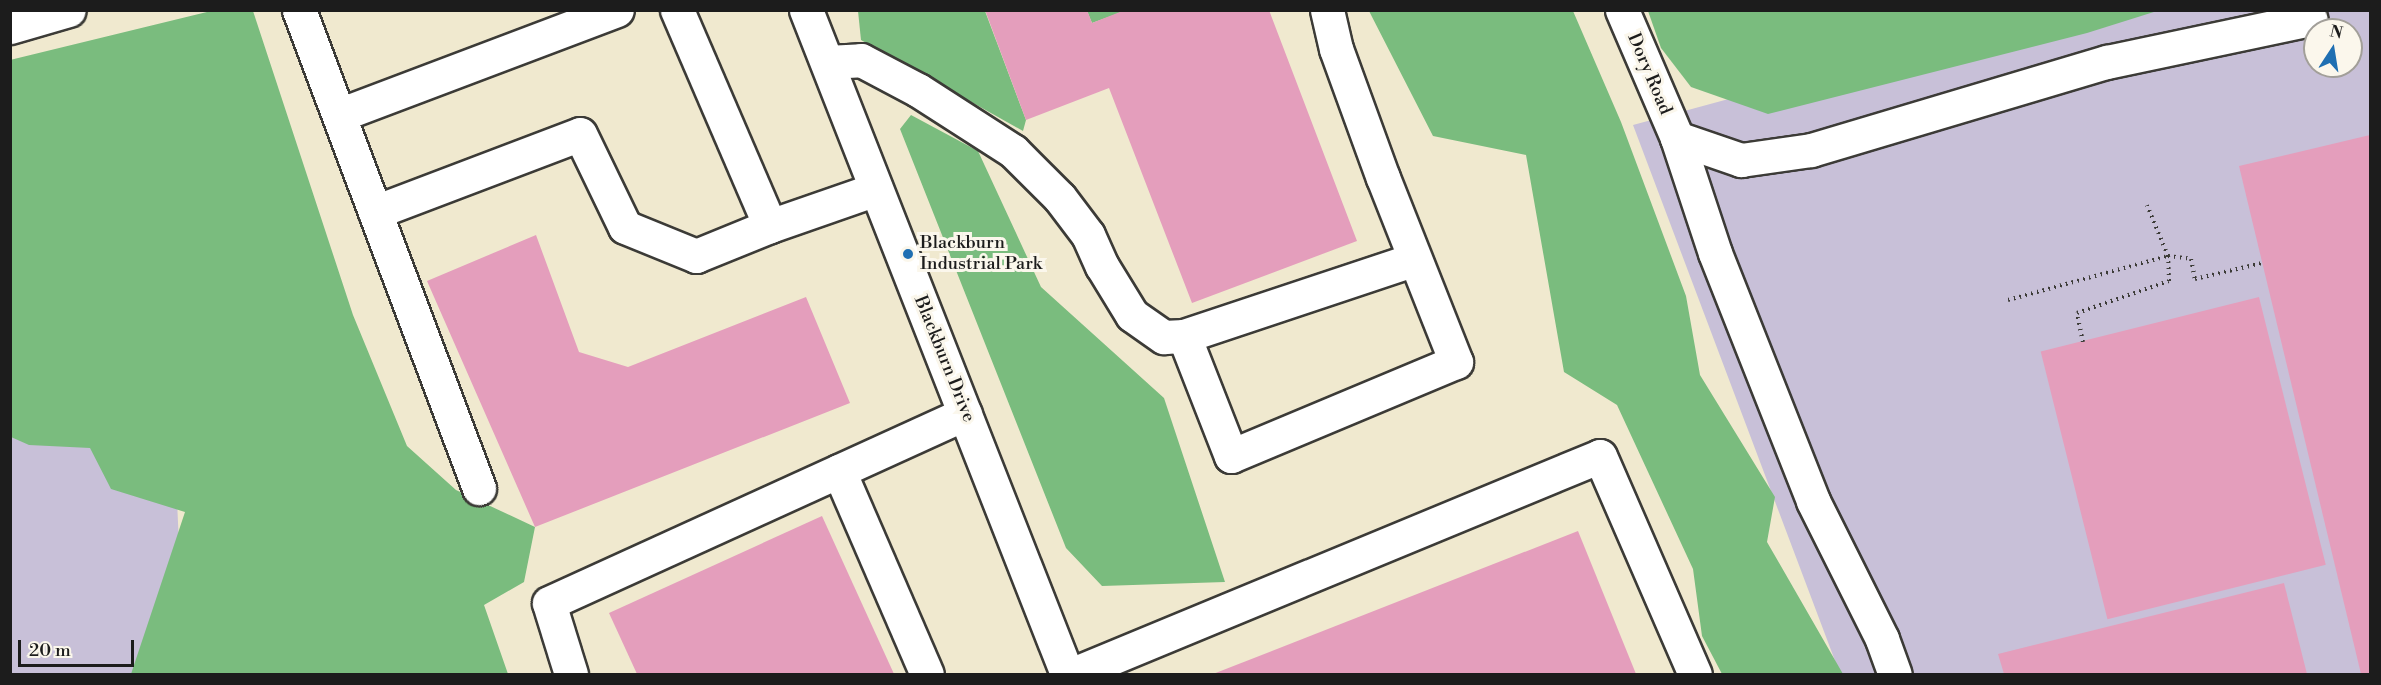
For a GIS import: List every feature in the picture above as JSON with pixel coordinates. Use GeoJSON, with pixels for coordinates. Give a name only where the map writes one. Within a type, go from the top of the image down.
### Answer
{"type":"FeatureCollection","features":[{"type":"Feature","properties":{"kind":"street"},"geometry":{"type":"LineString","coordinates":[[10,27],[69,10]]}},
{"type":"Feature","properties":{"kind":"street"},"geometry":{"type":"LineString","coordinates":[[299,10],[479,488]]}},
{"type":"Feature","properties":{"kind":"street"},"geometry":{"type":"LineString","coordinates":[[339,115],[617,10]]}},
{"type":"Feature","properties":{"kind":"street"},"geometry":{"type":"LineString","coordinates":[[678,10],[770,226]]}},
{"type":"Feature","properties":{"kind":"street","name":"Blackburn Drive"},"geometry":{"type":"LineString","coordinates":[[806,10],[1067,675]]}},
{"type":"Feature","properties":{"kind":"street"},"geometry":{"type":"LineString","coordinates":[[1184,336],[1231,456],[1456,362],[1413,260],[1336,49],[1328,10]]}},
{"type":"Feature","properties":{"kind":"street","name":"Dory Road"},"geometry":{"type":"LineString","coordinates":[[1622,10],[1677,138],[1715,253],[1813,501],[1882,639],[1895,675]]}},
{"type":"Feature","properties":{"kind":"street"},"geometry":{"type":"LineString","coordinates":[[1677,138],[1742,160],[1811,150],[2107,62],[2303,21]]}},
{"type":"Feature","properties":{"kind":"street"},"geometry":{"type":"LineString","coordinates":[[827,62],[861,60],[918,90],[1012,151],[1060,198],[1088,235],[1102,266],[1132,315],[1164,337],[1184,336],[1413,260]]}},
{"type":"Feature","properties":{"kind":"street"},"geometry":{"type":"LineString","coordinates":[[375,212],[580,134],[625,227],[696,256],[770,226],[876,189]]}},
{"type":"Feature","properties":{"kind":"street"},"geometry":{"type":"LineString","coordinates":[[572,675],[549,603],[965,413]]}},
{"type":"Feature","properties":{"kind":"street"},"geometry":{"type":"LineString","coordinates":[[1073,675],[1600,456],[1695,675]]}},
{"type":"Feature","properties":{"kind":"street"},"geometry":{"type":"LineString","coordinates":[[839,471],[927,675]]}},
{"type":"Feature","properties":{"kind":"path"},"geometry":{"type":"LineString","coordinates":[[2083,342],[2077,313],[2169,281],[2168,256],[2147,205]]}},
{"type":"Feature","properties":{"kind":"path"},"geometry":{"type":"LineString","coordinates":[[2008,300],[2168,256],[2191,259],[2194,279],[2262,263]]}},
{"type":"Feature","properties":{"kind":"shaded area"},"geometry":{"type":"Polygon","coordinates":[[[2053,11],[2370,11],[2370,674],[1840,674],[1633,125],[2053,11]]]}},
{"type":"Feature","properties":{"kind":"shaded area"},"geometry":{"type":"Polygon","coordinates":[[[10,413],[176,479],[185,674],[11,674],[10,413]]]}},
{"type":"Feature","properties":{"kind":"green space"},"geometry":{"type":"Polygon","coordinates":[[[1648,10],[2157,11],[2087,33],[1768,114],[1691,87],[1661,48],[1648,10]]]}},
{"type":"Feature","properties":{"kind":"green space"},"geometry":{"type":"Polygon","coordinates":[[[211,11],[253,11],[353,315],[407,446],[456,490],[535,527],[524,582],[484,605],[508,674],[131,674],[185,512],[111,489],[90,448],[29,445],[11,437],[10,60],[211,11]]]}},
{"type":"Feature","properties":{"kind":"green space"},"geometry":{"type":"Polygon","coordinates":[[[858,11],[985,11],[1026,120],[1023,131],[861,40],[858,11]]]}},
{"type":"Feature","properties":{"kind":"green space"},"geometry":{"type":"Polygon","coordinates":[[[1087,11],[1125,11],[1092,23],[1087,11]]]}},
{"type":"Feature","properties":{"kind":"green space"},"geometry":{"type":"Polygon","coordinates":[[[1369,11],[1573,11],[1621,122],[1686,296],[1700,375],[1775,497],[1767,542],[1843,674],[1722,674],[1702,636],[1693,569],[1617,405],[1564,372],[1526,155],[1433,136],[1369,11]]]}},
{"type":"Feature","properties":{"kind":"green space"},"geometry":{"type":"Polygon","coordinates":[[[911,115],[978,151],[1041,287],[1164,398],[1225,582],[1102,586],[1066,548],[900,129],[911,115]]]}},
{"type":"Feature","properties":{"kind":"building"},"geometry":{"type":"Polygon","coordinates":[[[985,10],[1087,10],[1092,23],[1125,10],[1269,10],[1357,241],[1192,303],[1109,88],[1026,120],[985,10]]]}},
{"type":"Feature","properties":{"kind":"building"},"geometry":{"type":"Polygon","coordinates":[[[2370,135],[2370,674],[2361,674],[2239,166],[2370,135]]]}},
{"type":"Feature","properties":{"kind":"building"},"geometry":{"type":"Polygon","coordinates":[[[536,235],[579,352],[628,367],[806,297],[850,403],[535,527],[427,281],[536,235]]]}},
{"type":"Feature","properties":{"kind":"building"},"geometry":{"type":"Polygon","coordinates":[[[2259,297],[2326,565],[2107,619],[2041,351],[2259,297]]]}},
{"type":"Feature","properties":{"kind":"building"},"geometry":{"type":"Polygon","coordinates":[[[822,516],[894,674],[637,674],[609,613],[822,516]]]}},
{"type":"Feature","properties":{"kind":"building"},"geometry":{"type":"Polygon","coordinates":[[[1578,531],[1636,674],[1213,674],[1578,531]]]}},
{"type":"Feature","properties":{"kind":"building"},"geometry":{"type":"Polygon","coordinates":[[[2284,583],[2307,674],[2004,674],[1998,654],[2284,583]]]}},
{"type":"Feature","properties":{"kind":"place","name":"Blackburn Industrial Park"},"geometry":{"type":"Point","coordinates":[908,254]}}]}
